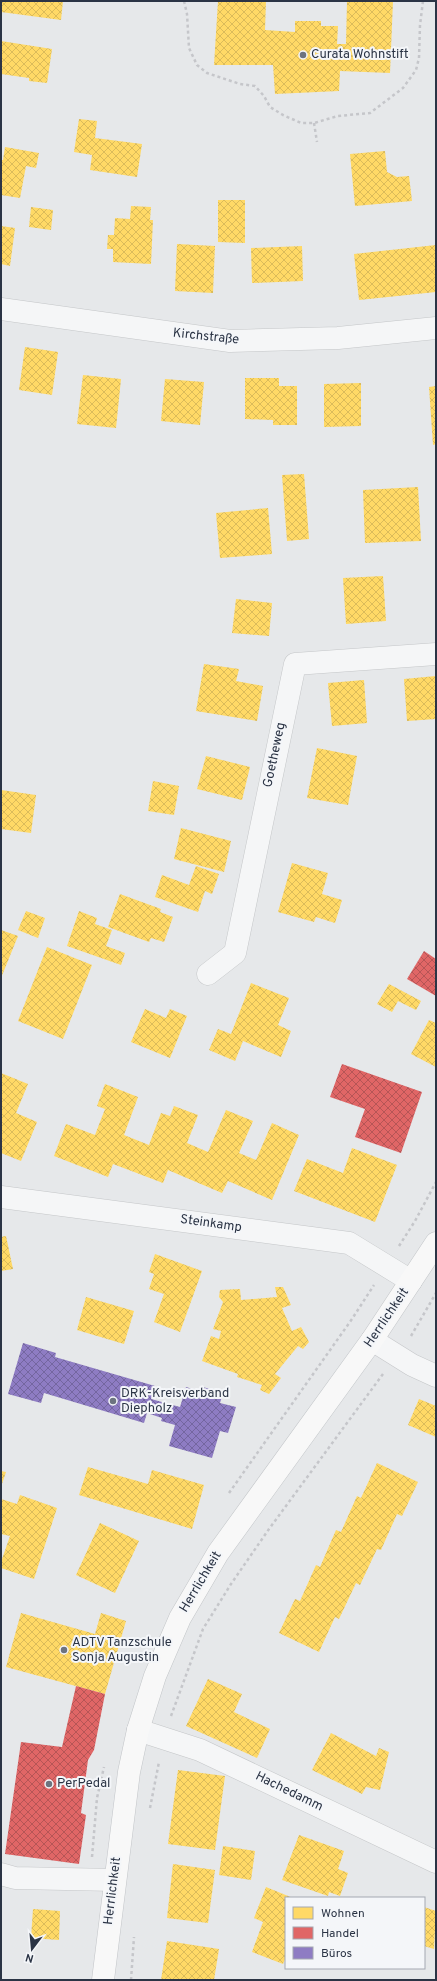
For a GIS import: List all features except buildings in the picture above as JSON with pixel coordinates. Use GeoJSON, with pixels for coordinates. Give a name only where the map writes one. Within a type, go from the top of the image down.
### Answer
{"type":"FeatureCollection","features":[{"type":"Feature","properties":{"kind":"main road","name":"Herrlichkeit"},"geometry":{"type":"LineString","coordinates":[[103,1980],[129,1772],[138,1730],[155,1676],[180,1618],[218,1553],[372,1340],[436,1243]]}},
{"type":"Feature","properties":{"kind":"street","name":"Kirchstraße"},"geometry":{"type":"LineString","coordinates":[[1,309],[230,342],[338,338],[436,328]]}},
{"type":"Feature","properties":{"kind":"street","name":"Goetheweg"},"geometry":{"type":"LineString","coordinates":[[208,974],[234,953],[294,664],[436,654]]}},
{"type":"Feature","properties":{"kind":"street","name":"Steinkamp"},"geometry":{"type":"LineString","coordinates":[[1,1197],[349,1243],[411,1281]]}},
{"type":"Feature","properties":{"kind":"street"},"geometry":{"type":"LineString","coordinates":[[372,1340],[397,1356],[436,1376]]}},
{"type":"Feature","properties":{"kind":"street","name":"Hachedamm"},"geometry":{"type":"LineString","coordinates":[[138,1730],[164,1737],[200,1750],[436,1862]]}},
{"type":"Feature","properties":{"kind":"street"},"geometry":{"type":"LineString","coordinates":[[1,1874],[15,1878],[115,1880]]}},
{"type":"Feature","properties":{"kind":"path"},"geometry":{"type":"LineString","coordinates":[[184,1],[187,14],[189,48],[197,65],[207,73],[240,84],[255,86],[264,96],[270,107],[301,123],[314,124],[338,116],[370,113],[402,88],[416,70],[419,58],[420,25],[423,1]]}},
{"type":"Feature","properties":{"kind":"path"},"geometry":{"type":"LineString","coordinates":[[314,124],[317,142]]}},
{"type":"Feature","properties":{"kind":"path"},"geometry":{"type":"LineString","coordinates":[[150,1812],[164,1737],[203,1630],[231,1584],[269,1529],[397,1356],[417,1326],[436,1293]]}},
{"type":"Feature","properties":{"kind":"path"},"geometry":{"type":"LineString","coordinates":[[131,1980],[135,1941],[134,1934]]}},
{"type":"Feature","properties":{"kind":"place","name":"Curata Wohnstift"},"geometry":{"type":"Point","coordinates":[303,55]}},
{"type":"Feature","properties":{"kind":"place","name":"DRK-Kreisverband Diepholz"},"geometry":{"type":"Point","coordinates":[113,1401]}},
{"type":"Feature","properties":{"kind":"place","name":"ADTV Tanzschule Sonja Augustin"},"geometry":{"type":"Point","coordinates":[64,1650]}},
{"type":"Feature","properties":{"kind":"place","name":"PerPedal"},"geometry":{"type":"Point","coordinates":[49,1784]}}]}
